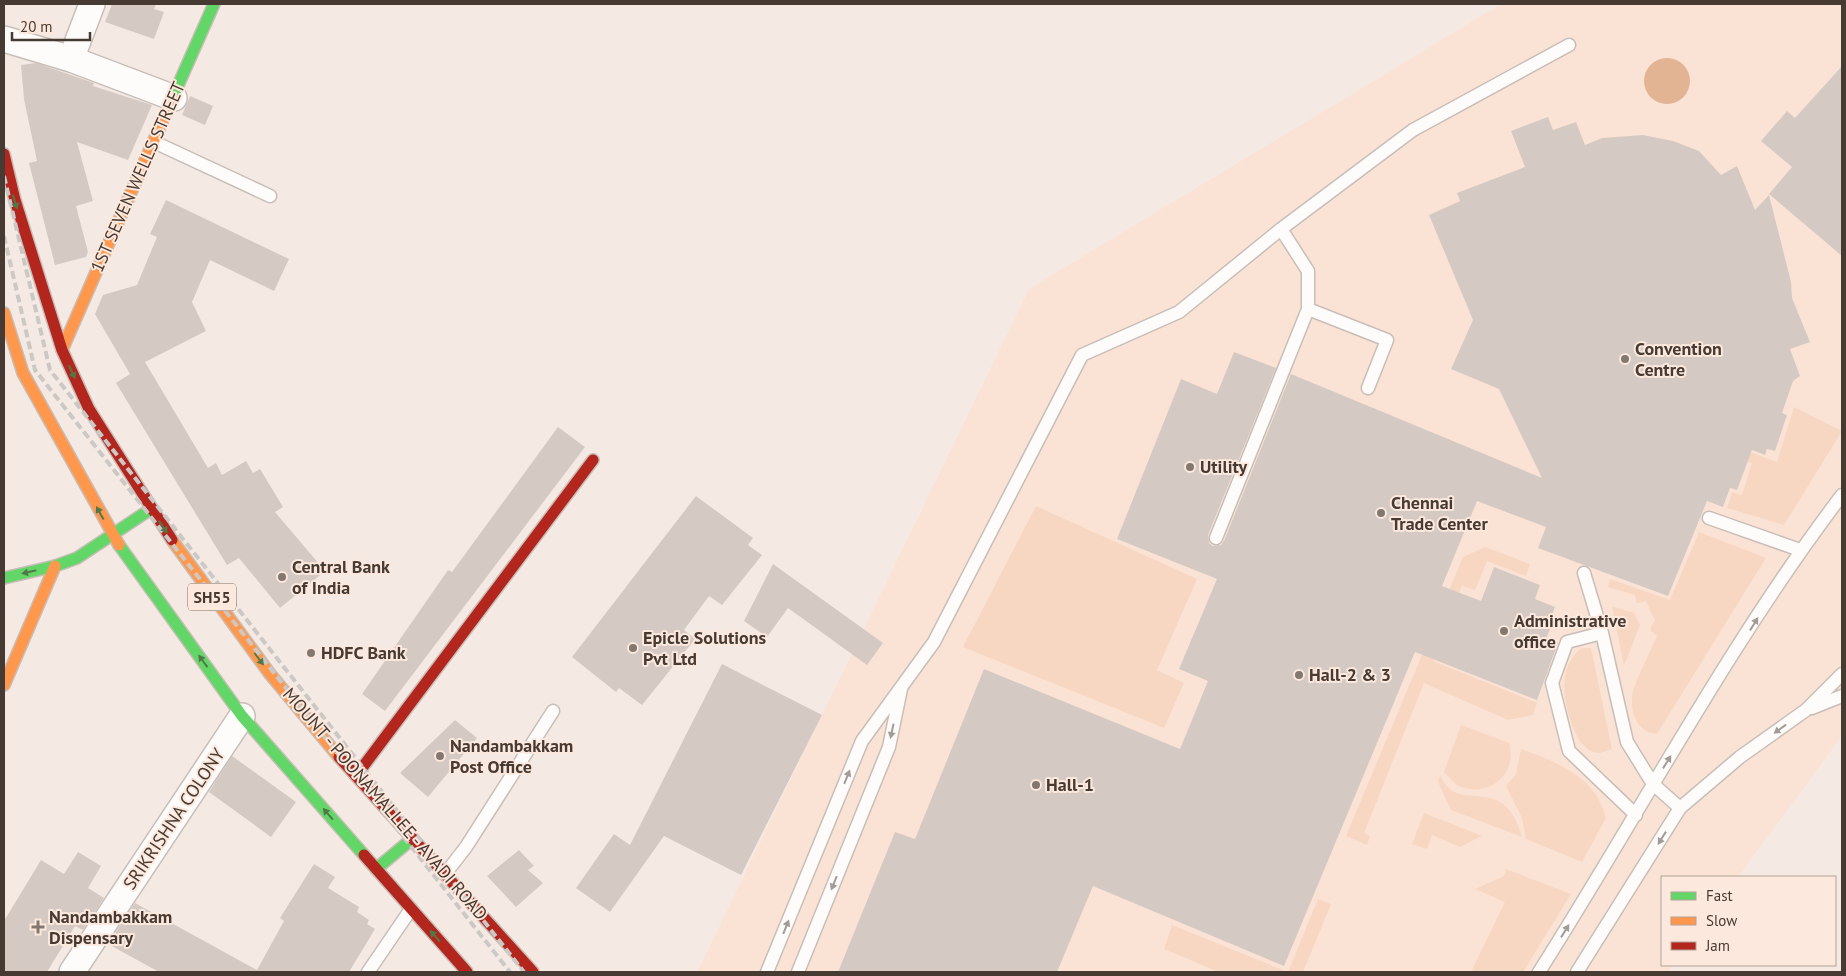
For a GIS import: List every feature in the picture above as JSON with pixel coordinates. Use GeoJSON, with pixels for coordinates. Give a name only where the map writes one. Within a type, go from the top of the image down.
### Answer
{"type":"FeatureCollection","features":[{"type":"Feature","properties":{"kind":"main road","name":"1ST SEVEN WELLS STREET"},"geometry":{"type":"LineString","coordinates":[[62,350],[214,4]]}},
{"type":"Feature","properties":{"kind":"main road","name":"MOUNT - POONAMALLEE - AVADI ROAD"},"geometry":{"type":"LineString","coordinates":[[4,154],[15,200],[62,350],[89,409],[151,509],[191,568],[270,674],[356,776],[533,972]]}},
{"type":"Feature","properties":{"kind":"main road","name":"SH55"},"geometry":{"type":"LineString","coordinates":[[4,313],[23,373],[112,535],[242,716],[467,972]]}},
{"type":"Feature","properties":{"kind":"main road"},"geometry":{"type":"LineString","coordinates":[[356,776],[593,460]]}},
{"type":"Feature","properties":{"kind":"main road"},"geometry":{"type":"LineString","coordinates":[[4,578],[55,566],[78,558],[151,509]]}},
{"type":"Feature","properties":{"kind":"main road"},"geometry":{"type":"LineString","coordinates":[[4,684],[55,566]]}},
{"type":"Feature","properties":{"kind":"main road"},"geometry":{"type":"LineString","coordinates":[[376,869],[412,839]]}},
{"type":"Feature","properties":{"kind":"street"},"geometry":{"type":"LineString","coordinates":[[71,59],[92,4]]}},
{"type":"Feature","properties":{"kind":"street"},"geometry":{"type":"LineString","coordinates":[[4,38],[71,59],[174,98]]}},
{"type":"Feature","properties":{"kind":"street","name":"SRIKRISHNA COLONY"},"geometry":{"type":"LineString","coordinates":[[72,972],[242,716]]}},
{"type":"Feature","properties":{"kind":"lane"},"geometry":{"type":"LineString","coordinates":[[767,972],[862,741],[934,642],[1082,355],[1179,312],[1281,229],[1413,130],[1569,45]]}},
{"type":"Feature","properties":{"kind":"lane"},"geometry":{"type":"LineString","coordinates":[[154,142],[270,196]]}},
{"type":"Feature","properties":{"kind":"lane"},"geometry":{"type":"LineString","coordinates":[[1216,538],[1308,309],[1308,271],[1281,229]]}},
{"type":"Feature","properties":{"kind":"lane"},"geometry":{"type":"LineString","coordinates":[[1308,309],[1387,340],[1368,388]]}},
{"type":"Feature","properties":{"kind":"lane"},"geometry":{"type":"LineString","coordinates":[[1539,972],[1653,784],[1800,550],[1842,495]]}},
{"type":"Feature","properties":{"kind":"lane"},"geometry":{"type":"LineString","coordinates":[[1709,518],[1800,550]]}},
{"type":"Feature","properties":{"kind":"lane"},"geometry":{"type":"LineString","coordinates":[[1584,573],[1602,633],[1627,742],[1653,784],[1680,808]]}},
{"type":"Feature","properties":{"kind":"lane"},"geometry":{"type":"LineString","coordinates":[[1602,633],[1566,642],[1552,683],[1569,751],[1636,814]]}},
{"type":"Feature","properties":{"kind":"lane"},"geometry":{"type":"LineString","coordinates":[[1577,972],[1680,808],[1740,757],[1806,710],[1842,674]]}},
{"type":"Feature","properties":{"kind":"lane"},"geometry":{"type":"LineString","coordinates":[[798,972],[889,747],[902,684]]}},
{"type":"Feature","properties":{"kind":"lane"},"geometry":{"type":"LineString","coordinates":[[1806,710],[1842,696]]}},
{"type":"Feature","properties":{"kind":"lane"},"geometry":{"type":"LineString","coordinates":[[445,874],[466,847],[553,711]]}},
{"type":"Feature","properties":{"kind":"lane"},"geometry":{"type":"LineString","coordinates":[[368,972],[411,909]]}},
{"type":"Feature","properties":{"kind":"shaded area","name":"Chennai Trade Center"},"geometry":{"type":"Polygon","coordinates":[[[1501,4],[1842,4],[1842,736],[1739,876],[1661,876],[1661,966],[1672,966],[1667,972],[697,972],[1029,289],[1501,4]]]}},
{"type":"Feature","properties":{"kind":"shaded area"},"geometry":{"type":"Polygon","coordinates":[[[1662,58],[1672,58],[1684,64],[1689,72],[1689,90],[1684,98],[1676,103],[1662,104],[1654,101],[1647,94],[1644,86],[1644,76],[1647,68],[1654,61],[1662,58]]]}},
{"type":"Feature","properties":{"kind":"shaded area"},"geometry":{"type":"Polygon","coordinates":[[[1794,407],[1842,431],[1784,525],[1727,508],[1732,492],[1742,495],[1752,463],[1743,461],[1747,451],[1777,462],[1794,407]]]}},
{"type":"Feature","properties":{"kind":"shaded area"},"geometry":{"type":"Polygon","coordinates":[[[1036,506],[1197,579],[1157,670],[1184,683],[1164,728],[963,647],[1036,506]]]}},
{"type":"Feature","properties":{"kind":"shaded area"},"geometry":{"type":"Polygon","coordinates":[[[1699,532],[1766,558],[1657,734],[1650,733],[1640,727],[1634,716],[1632,697],[1657,636],[1651,631],[1651,626],[1655,621],[1646,601],[1636,602],[1635,595],[1608,587],[1610,579],[1670,600],[1699,532]]]}},
{"type":"Feature","properties":{"kind":"shaded area"},"geometry":{"type":"Polygon","coordinates":[[[1485,547],[1530,564],[1526,576],[1487,561],[1475,590],[1462,586],[1433,661],[1537,703],[1533,715],[1508,720],[1424,683],[1364,833],[1370,836],[1367,845],[1346,836],[1463,557],[1485,547]]]}},
{"type":"Feature","properties":{"kind":"shaded area"},"geometry":{"type":"Polygon","coordinates":[[[1612,606],[1634,613],[1640,625],[1624,666],[1612,606]]]}},
{"type":"Feature","properties":{"kind":"shaded area"},"geometry":{"type":"Polygon","coordinates":[[[1582,648],[1591,648],[1612,749],[1600,753],[1595,753],[1586,748],[1580,740],[1574,730],[1567,707],[1564,685],[1566,672],[1573,657],[1582,648]]]}},
{"type":"Feature","properties":{"kind":"shaded area"},"geometry":{"type":"Polygon","coordinates":[[[1461,725],[1509,743],[1511,754],[1509,764],[1499,781],[1480,789],[1470,789],[1459,786],[1444,772],[1461,725]]]}},
{"type":"Feature","properties":{"kind":"shaded area"},"geometry":{"type":"Polygon","coordinates":[[[1521,749],[1573,773],[1594,792],[1601,804],[1606,818],[1582,862],[1526,839],[1522,818],[1506,786],[1516,774],[1521,749]]]}},
{"type":"Feature","properties":{"kind":"shaded area"},"geometry":{"type":"Polygon","coordinates":[[[1440,775],[1448,787],[1458,793],[1493,799],[1504,805],[1514,817],[1522,837],[1451,810],[1438,782],[1440,775]]]}},
{"type":"Feature","properties":{"kind":"shaded area"},"geometry":{"type":"Polygon","coordinates":[[[1424,813],[1482,836],[1460,847],[1432,835],[1427,849],[1412,844],[1424,813]]]}},
{"type":"Feature","properties":{"kind":"shaded area"},"geometry":{"type":"Polygon","coordinates":[[[1506,869],[1571,894],[1523,972],[1471,972],[1505,902],[1475,889],[1504,876],[1506,869]]]}},
{"type":"Feature","properties":{"kind":"shaded area"},"geometry":{"type":"Polygon","coordinates":[[[1318,899],[1331,904],[1303,972],[1288,972],[1318,899]]]}},
{"type":"Feature","properties":{"kind":"shaded area"},"geometry":{"type":"Polygon","coordinates":[[[1172,925],[1288,972],[1219,972],[1164,949],[1172,925]]]}},
{"type":"Feature","properties":{"kind":"building"},"geometry":{"type":"Polygon","coordinates":[[[112,4],[156,4],[154,9],[164,12],[154,39],[105,22],[112,4]]]}},
{"type":"Feature","properties":{"kind":"building"},"geometry":{"type":"Polygon","coordinates":[[[36,63],[94,83],[93,86],[152,105],[128,160],[77,142],[93,201],[76,206],[88,252],[86,257],[55,265],[29,163],[37,161],[24,99],[21,65],[36,63]]]}},
{"type":"Feature","properties":{"kind":"building"},"geometry":{"type":"Polygon","coordinates":[[[1842,66],[1842,256],[1769,194],[1792,167],[1761,141],[1787,111],[1795,118],[1842,66]]]}},
{"type":"Feature","properties":{"kind":"building"},"geometry":{"type":"Polygon","coordinates":[[[190,96],[213,106],[205,125],[182,115],[190,96]]]}},
{"type":"Feature","properties":{"kind":"building"},"geometry":{"type":"Polygon","coordinates":[[[1548,117],[1553,130],[1576,122],[1585,145],[1602,138],[1643,135],[1673,141],[1699,151],[1721,175],[1737,166],[1755,210],[1769,195],[1791,282],[1792,298],[1810,342],[1790,349],[1800,376],[1793,381],[1782,413],[1787,415],[1775,451],[1767,449],[1765,455],[1752,450],[1737,490],[1730,488],[1723,507],[1707,501],[1668,596],[1538,548],[1546,527],[1477,501],[1442,586],[1481,601],[1494,567],[1540,585],[1535,599],[1555,607],[1549,622],[1552,624],[1546,639],[1558,643],[1537,700],[1415,652],[1284,966],[1093,886],[1057,972],[838,972],[895,832],[915,839],[984,669],[1180,749],[1208,681],[1179,669],[1217,579],[1117,539],[1181,379],[1217,394],[1234,352],[1276,368],[1208,535],[1209,543],[1213,546],[1221,545],[1224,541],[1291,374],[1542,478],[1499,389],[1451,369],[1473,320],[1429,215],[1460,201],[1457,193],[1525,167],[1511,131],[1548,117]]]}},
{"type":"Feature","properties":{"kind":"building"},"geometry":{"type":"Polygon","coordinates":[[[166,200],[289,259],[274,291],[210,260],[192,302],[206,331],[145,362],[208,468],[216,463],[222,475],[246,461],[253,473],[260,469],[283,507],[275,512],[325,571],[280,608],[239,558],[227,565],[116,383],[130,374],[95,314],[103,295],[137,285],[157,237],[150,234],[166,200]]]}},
{"type":"Feature","properties":{"kind":"building"},"geometry":{"type":"Polygon","coordinates":[[[558,427],[585,447],[385,711],[362,694],[448,570],[452,572],[558,427]]]}},
{"type":"Feature","properties":{"kind":"building"},"geometry":{"type":"Polygon","coordinates":[[[696,496],[753,538],[748,545],[762,555],[722,605],[709,596],[684,630],[695,639],[642,705],[619,688],[616,692],[572,657],[696,496]]]}},
{"type":"Feature","properties":{"kind":"building"},"geometry":{"type":"Polygon","coordinates":[[[773,564],[883,643],[867,665],[788,608],[767,637],[744,621],[773,564]]]}},
{"type":"Feature","properties":{"kind":"building"},"geometry":{"type":"Polygon","coordinates":[[[722,664],[822,715],[741,875],[664,836],[610,912],[576,888],[614,834],[630,845],[722,664]]]}},
{"type":"Feature","properties":{"kind":"building","name":"Nandambakkam Post Office"},"geometry":{"type":"Polygon","coordinates":[[[455,720],[477,738],[428,797],[400,773],[455,720]]]}},
{"type":"Feature","properties":{"kind":"building"},"geometry":{"type":"Polygon","coordinates":[[[232,756],[296,802],[271,837],[209,792],[232,756]]]}},
{"type":"Feature","properties":{"kind":"building"},"geometry":{"type":"Polygon","coordinates":[[[519,850],[534,866],[528,870],[543,883],[516,907],[487,876],[519,850]]]}},
{"type":"Feature","properties":{"kind":"building"},"geometry":{"type":"Polygon","coordinates":[[[78,852],[101,866],[88,888],[104,898],[83,930],[75,926],[47,972],[4,972],[4,921],[41,860],[64,874],[78,852]]]}},
{"type":"Feature","properties":{"kind":"building"},"geometry":{"type":"Polygon","coordinates":[[[314,864],[335,877],[328,888],[359,907],[357,912],[369,920],[367,924],[375,929],[349,972],[159,972],[108,944],[135,903],[257,970],[284,921],[280,918],[314,864]]]}},
{"type":"Feature","properties":{"kind":"railway"},"geometry":{"type":"LineString","coordinates":[[4,176],[50,370],[524,972]]}},
{"type":"Feature","properties":{"kind":"railway"},"geometry":{"type":"LineString","coordinates":[[4,236],[35,370],[510,972]]}},
{"type":"Feature","properties":{"kind":"traffic: fast"},"geometry":{"type":"LineString","coordinates":[[172,99],[214,4]]}},
{"type":"Feature","properties":{"kind":"traffic: fast"},"geometry":{"type":"LineString","coordinates":[[4,578],[55,566],[77,558],[151,509]]}},
{"type":"Feature","properties":{"kind":"traffic: fast"},"geometry":{"type":"LineString","coordinates":[[119,545],[242,716],[364,855]]}},
{"type":"Feature","properties":{"kind":"traffic: fast"},"geometry":{"type":"LineString","coordinates":[[376,869],[412,839]]}},
{"type":"Feature","properties":{"kind":"traffic: slow"},"geometry":{"type":"LineString","coordinates":[[62,350],[172,99]]}},
{"type":"Feature","properties":{"kind":"traffic: slow"},"geometry":{"type":"LineString","coordinates":[[4,313],[23,373],[119,545]]}},
{"type":"Feature","properties":{"kind":"traffic: slow"},"geometry":{"type":"LineString","coordinates":[[172,540],[270,674],[339,757]]}},
{"type":"Feature","properties":{"kind":"traffic: slow"},"geometry":{"type":"LineString","coordinates":[[4,685],[55,566]]}},
{"type":"Feature","properties":{"kind":"traffic: jam"},"geometry":{"type":"LineString","coordinates":[[4,154],[15,200],[62,350],[89,409],[172,540]]}},
{"type":"Feature","properties":{"kind":"traffic: jam"},"geometry":{"type":"LineString","coordinates":[[356,776],[593,460]]}},
{"type":"Feature","properties":{"kind":"traffic: jam"},"geometry":{"type":"LineString","coordinates":[[339,757],[533,972]]}},
{"type":"Feature","properties":{"kind":"traffic: jam"},"geometry":{"type":"LineString","coordinates":[[364,855],[467,972]]}},
{"type":"Feature","properties":{"kind":"place","name":"Convention Centre"},"geometry":{"type":"Point","coordinates":[1625,359]}},
{"type":"Feature","properties":{"kind":"place","name":"Utility"},"geometry":{"type":"Point","coordinates":[1190,467]}},
{"type":"Feature","properties":{"kind":"place","name":"Chennai Trade Center"},"geometry":{"type":"Point","coordinates":[1381,513]}},
{"type":"Feature","properties":{"kind":"place","name":"Central Bank of India"},"geometry":{"type":"Point","coordinates":[282,577]}},
{"type":"Feature","properties":{"kind":"place","name":"Administrative office"},"geometry":{"type":"Point","coordinates":[1504,631]}},
{"type":"Feature","properties":{"kind":"place","name":"Epicle Solutions Pvt Ltd"},"geometry":{"type":"Point","coordinates":[633,648]}},
{"type":"Feature","properties":{"kind":"place","name":"HDFC Bank"},"geometry":{"type":"Point","coordinates":[311,653]}},
{"type":"Feature","properties":{"kind":"place","name":"Hall-2 & 3"},"geometry":{"type":"Point","coordinates":[1299,675]}},
{"type":"Feature","properties":{"kind":"place","name":"Nandambakkam Post Office"},"geometry":{"type":"Point","coordinates":[440,756]}},
{"type":"Feature","properties":{"kind":"place","name":"Hall-1"},"geometry":{"type":"Point","coordinates":[1036,785]}},
{"type":"Feature","properties":{"kind":"place","name":"Nandambakkam Dispensary"},"geometry":{"type":"Point","coordinates":[38,927]}}]}
